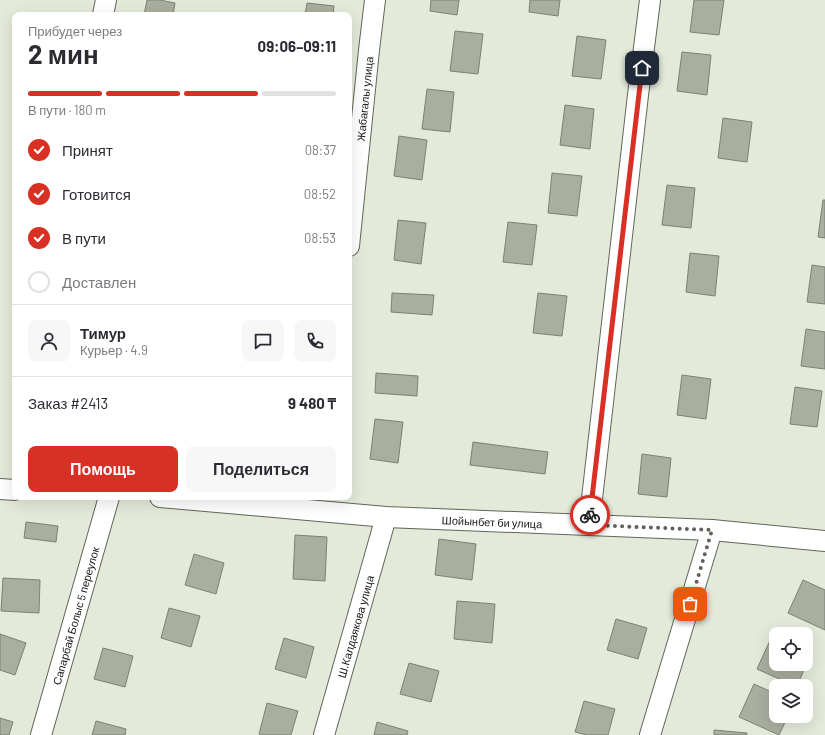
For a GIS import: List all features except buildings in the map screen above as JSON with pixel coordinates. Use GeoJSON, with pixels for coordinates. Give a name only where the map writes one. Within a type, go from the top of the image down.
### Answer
{"type":"FeatureCollection","features":[{"type":"Feature","properties":{"kind":"street"},"geometry":{"type":"LineString","coordinates":[[104,12],[106,0]]}},
{"type":"Feature","properties":{"kind":"street","name":"Жабагалы улица"},"geometry":{"type":"LineString","coordinates":[[352,217],[375,0]]}},
{"type":"Feature","properties":{"kind":"street"},"geometry":{"type":"LineString","coordinates":[[589,525],[650,0]]}},
{"type":"Feature","properties":{"kind":"street"},"geometry":{"type":"LineString","coordinates":[[0,489],[12,490]]}},
{"type":"Feature","properties":{"kind":"street","name":"Сапарбай Болыс 5 переулок"},"geometry":{"type":"LineString","coordinates":[[41,735],[108,500]]}},
{"type":"Feature","properties":{"kind":"street","name":"Шойынбет би улица"},"geometry":{"type":"LineString","coordinates":[[230,500],[323,504],[386,517],[712,530],[825,541]]}},
{"type":"Feature","properties":{"kind":"street","name":"Ш.Калдаякова улица"},"geometry":{"type":"LineString","coordinates":[[324,735],[386,517]]}},
{"type":"Feature","properties":{"kind":"street"},"geometry":{"type":"LineString","coordinates":[[650,735],[712,530]]}},
{"type":"Feature","properties":{"kind":"way so far"},"geometry":{"type":"LineString","coordinates":[[590,515],[589,525],[712,530],[690,604]]}},
{"type":"Feature","properties":{"kind":"route"},"geometry":{"type":"LineString","coordinates":[[590,515],[642,68]]}}]}
